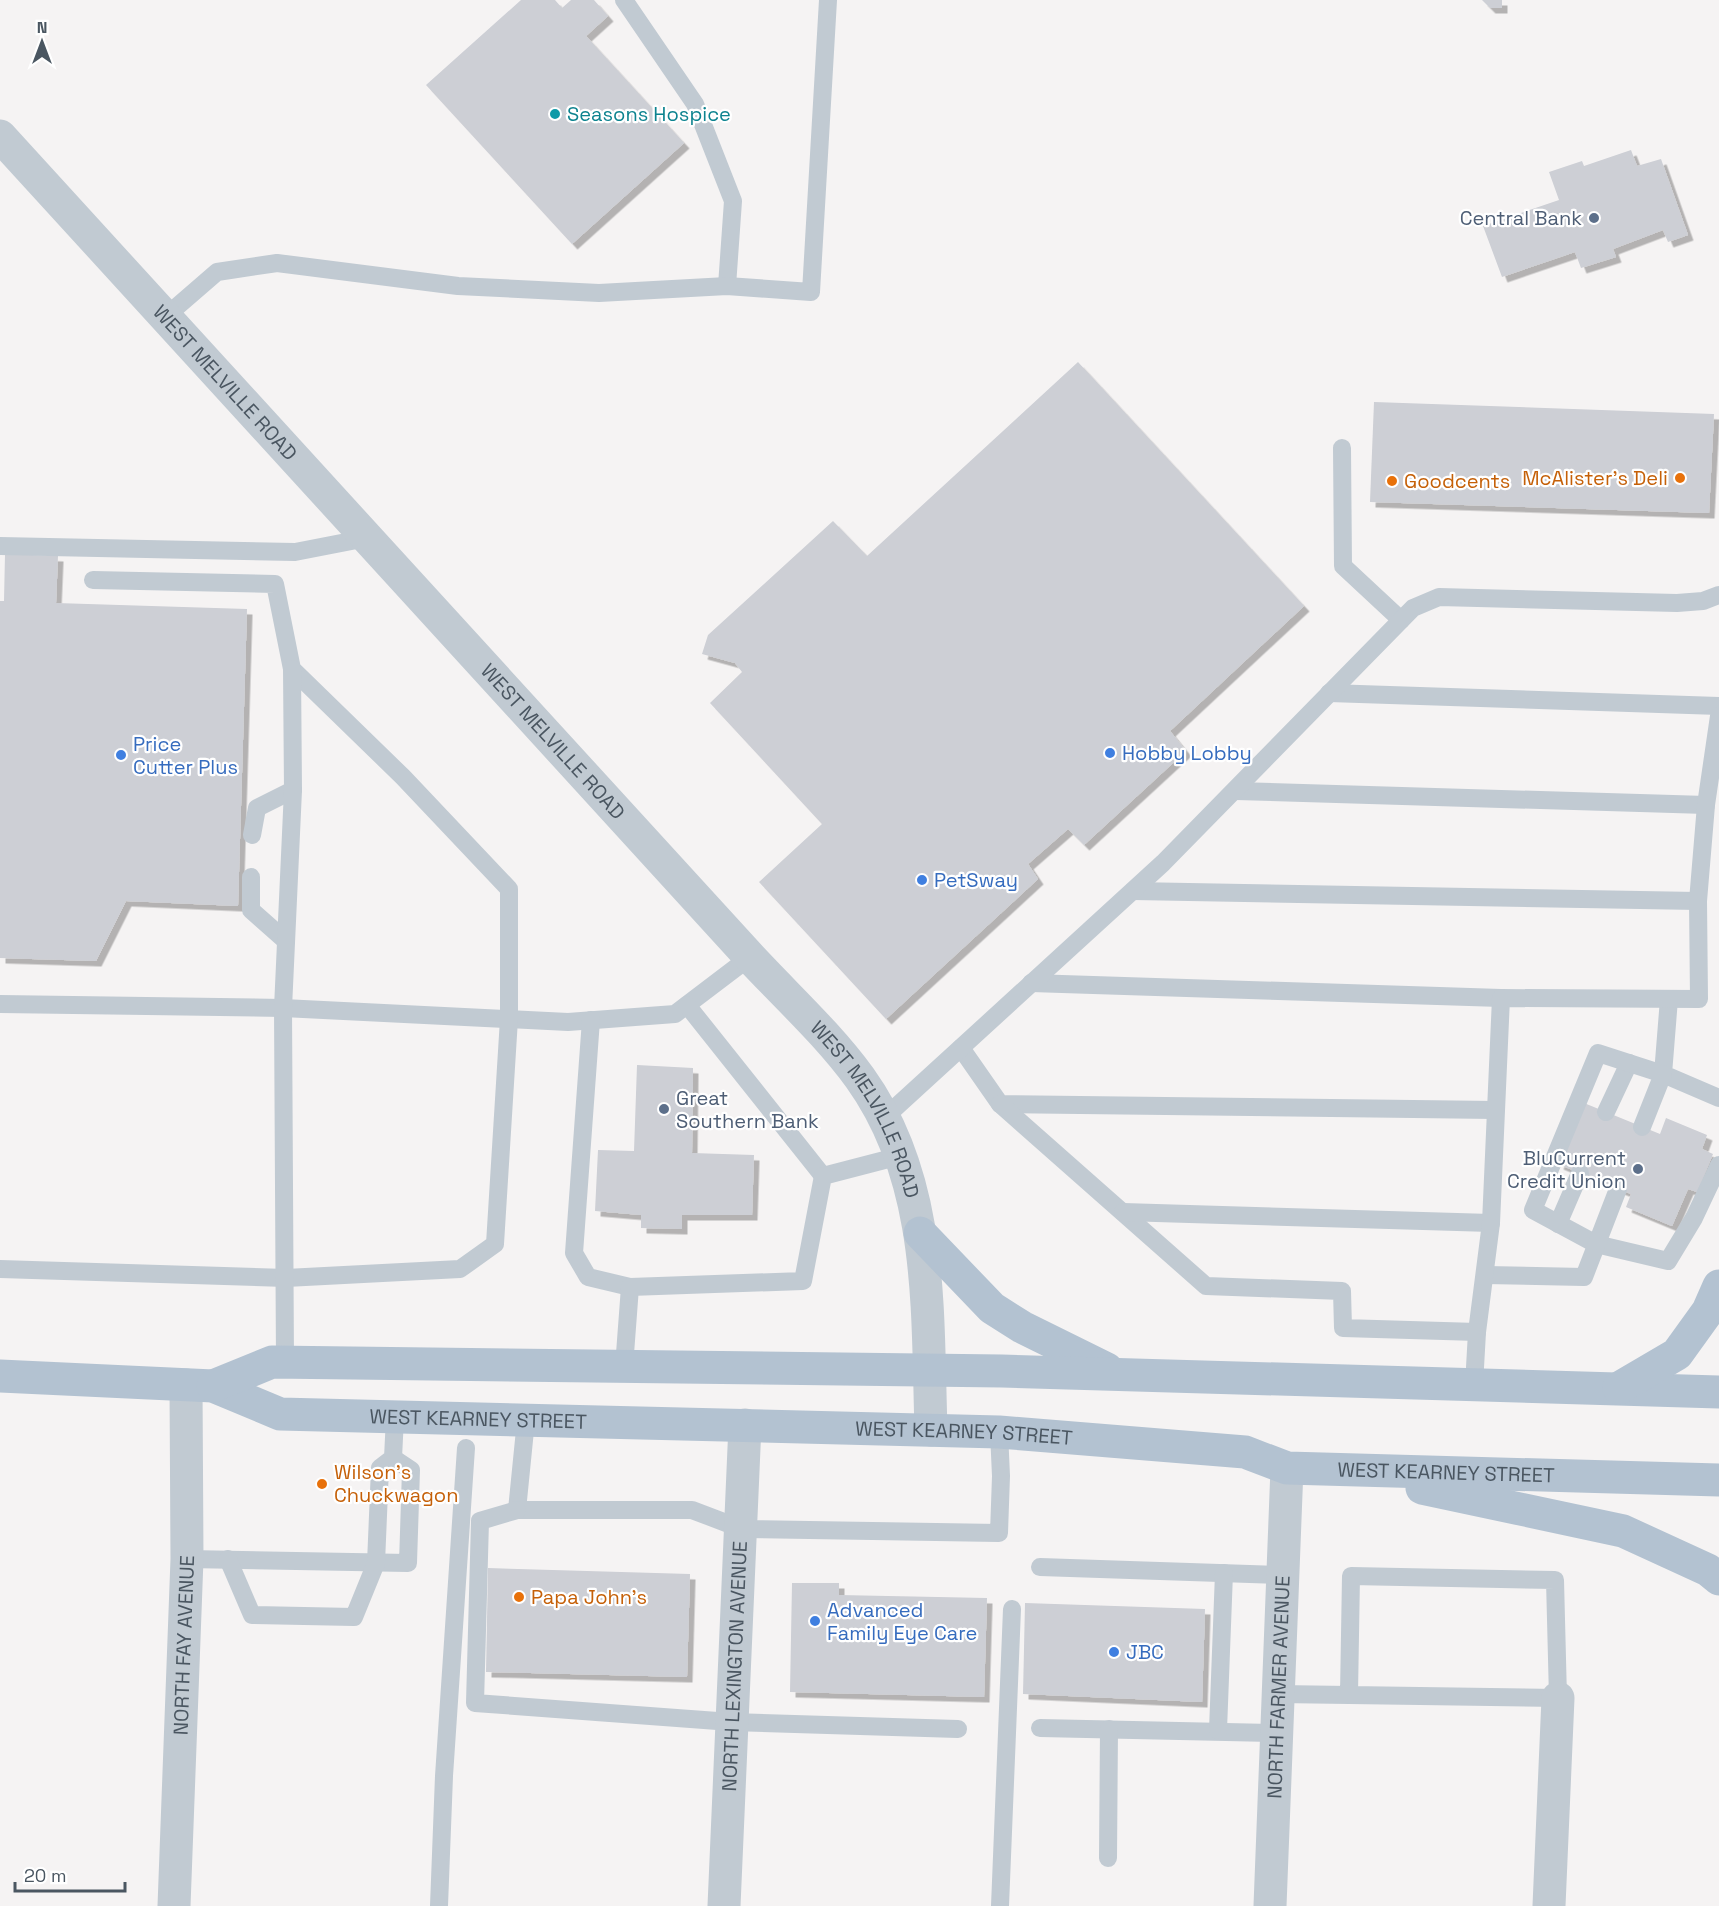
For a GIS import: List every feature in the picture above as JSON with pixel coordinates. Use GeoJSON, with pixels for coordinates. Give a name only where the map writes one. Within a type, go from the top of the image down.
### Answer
{"type":"FeatureCollection","features":[{"type":"Feature","properties":{"kind":"main road"},"geometry":{"type":"LineString","coordinates":[[921,1233],[992,1308],[1031,1332],[1123,1376]]}},
{"type":"Feature","properties":{"kind":"main road"},"geometry":{"type":"LineString","coordinates":[[1619,1388],[1677,1354],[1708,1311],[1719,1286]]}},
{"type":"Feature","properties":{"kind":"main road","name":"WEST KEARNEY STREET"},"geometry":{"type":"LineString","coordinates":[[199,1385],[272,1362],[285,1362],[929,1371],[1719,1392]]}},
{"type":"Feature","properties":{"kind":"main road","name":"WEST KEARNEY STREET"},"geometry":{"type":"LineString","coordinates":[[0,1376],[199,1385],[280,1414],[999,1432],[1245,1452],[1287,1468],[1347,1472],[1719,1480]]}},
{"type":"Feature","properties":{"kind":"main road"},"geometry":{"type":"LineString","coordinates":[[1347,1472],[1623,1531],[1708,1570],[1719,1579]]}},
{"type":"Feature","properties":{"kind":"street","name":"WEST MELVILLE ROAD"},"geometry":{"type":"LineString","coordinates":[[0,136],[750,957],[824,1034],[861,1079],[884,1118],[900,1156],[908,1177],[921,1233],[928,1285],[931,1430]]}},
{"type":"Feature","properties":{"kind":"street","name":"NORTH FAY AVENUE"},"geometry":{"type":"LineString","coordinates":[[174,1906],[187,1559],[199,1385]]}},
{"type":"Feature","properties":{"kind":"street","name":"NORTH LEXINGTON AVENUE"},"geometry":{"type":"LineString","coordinates":[[724,1906],[745,1425]]}},
{"type":"Feature","properties":{"kind":"street","name":"NORTH FARMER AVENUE"},"geometry":{"type":"LineString","coordinates":[[1270,1906],[1287,1468]]}},
{"type":"Feature","properties":{"kind":"street"},"geometry":{"type":"LineString","coordinates":[[1549,1906],[1558,1698]]}},
{"type":"Feature","properties":{"kind":"lane"},"geometry":{"type":"LineString","coordinates":[[624,0],[695,104],[733,201],[727,286]]}},
{"type":"Feature","properties":{"kind":"lane"},"geometry":{"type":"LineString","coordinates":[[165,317],[217,272],[277,263],[458,286],[599,293],[727,286],[811,292],[828,0]]}},
{"type":"Feature","properties":{"kind":"lane"},"geometry":{"type":"LineString","coordinates":[[1342,448],[1343,566],[1401,620]]}},
{"type":"Feature","properties":{"kind":"lane"},"geometry":{"type":"LineString","coordinates":[[0,546],[295,552],[367,538]]}},
{"type":"Feature","properties":{"kind":"lane"},"geometry":{"type":"LineString","coordinates":[[93,580],[275,584],[292,669],[293,790],[283,1008],[285,1362]]}},
{"type":"Feature","properties":{"kind":"lane"},"geometry":{"type":"LineString","coordinates":[[884,1118],[1133,891],[1236,791],[1413,608],[1439,597],[1677,603],[1703,601],[1719,595]]}},
{"type":"Feature","properties":{"kind":"lane"},"geometry":{"type":"LineString","coordinates":[[0,1269],[286,1278],[460,1269],[495,1244],[509,1019],[509,889],[403,777],[292,669]]}},
{"type":"Feature","properties":{"kind":"lane"},"geometry":{"type":"LineString","coordinates":[[1329,693],[1719,706]]}},
{"type":"Feature","properties":{"kind":"lane"},"geometry":{"type":"LineString","coordinates":[[1031,983],[1501,998],[1699,999],[1698,901],[1706,805],[1719,716]]}},
{"type":"Feature","properties":{"kind":"lane"},"geometry":{"type":"LineString","coordinates":[[252,835],[257,808],[293,790]]}},
{"type":"Feature","properties":{"kind":"lane"},"geometry":{"type":"LineString","coordinates":[[1236,791],[1706,805]]}},
{"type":"Feature","properties":{"kind":"lane"},"geometry":{"type":"LineString","coordinates":[[251,877],[251,910],[286,941]]}},
{"type":"Feature","properties":{"kind":"lane"},"geometry":{"type":"LineString","coordinates":[[1133,891],[1698,901]]}},
{"type":"Feature","properties":{"kind":"lane"},"geometry":{"type":"LineString","coordinates":[[0,1004],[283,1008],[509,1019],[591,1020],[675,1014],[750,957]]}},
{"type":"Feature","properties":{"kind":"lane"},"geometry":{"type":"LineString","coordinates":[[1474,1385],[1477,1332],[1491,1222],[1501,998]]}},
{"type":"Feature","properties":{"kind":"lane"},"geometry":{"type":"LineString","coordinates":[[1642,1127],[1663,1074],[1669,999]]}},
{"type":"Feature","properties":{"kind":"lane"},"geometry":{"type":"LineString","coordinates":[[591,1020],[574,1253],[588,1276],[630,1287],[802,1281],[823,1176],[687,1005]]}},
{"type":"Feature","properties":{"kind":"lane"},"geometry":{"type":"LineString","coordinates":[[961,1048],[1000,1104],[1206,1286],[1342,1291],[1343,1328],[1477,1332]]}},
{"type":"Feature","properties":{"kind":"lane"},"geometry":{"type":"LineString","coordinates":[[1719,1098],[1663,1074],[1598,1053],[1533,1210],[1596,1244],[1668,1261],[1694,1218],[1719,1165]]}},
{"type":"Feature","properties":{"kind":"lane"},"geometry":{"type":"LineString","coordinates":[[1606,1112],[1629,1064]]}},
{"type":"Feature","properties":{"kind":"lane"},"geometry":{"type":"LineString","coordinates":[[1000,1104],[1495,1110]]}},
{"type":"Feature","properties":{"kind":"lane"},"geometry":{"type":"LineString","coordinates":[[823,1176],[900,1156]]}},
{"type":"Feature","properties":{"kind":"lane"},"geometry":{"type":"LineString","coordinates":[[1558,1224],[1580,1173]]}},
{"type":"Feature","properties":{"kind":"lane"},"geometry":{"type":"LineString","coordinates":[[1485,1275],[1584,1277],[1618,1188]]}},
{"type":"Feature","properties":{"kind":"lane"},"geometry":{"type":"LineString","coordinates":[[1123,1212],[1491,1222]]}},
{"type":"Feature","properties":{"kind":"lane"},"geometry":{"type":"LineString","coordinates":[[624,1367],[630,1287]]}},
{"type":"Feature","properties":{"kind":"lane"},"geometry":{"type":"LineString","coordinates":[[228,1560],[252,1615],[354,1617],[376,1563],[380,1468],[393,1458],[395,1417]]}},
{"type":"Feature","properties":{"kind":"lane"},"geometry":{"type":"LineString","coordinates":[[517,1510],[526,1420]]}},
{"type":"Feature","properties":{"kind":"lane"},"geometry":{"type":"LineString","coordinates":[[958,1729],[731,1722],[475,1703],[480,1521],[517,1510],[692,1510],[742,1528],[999,1533],[1001,1476],[999,1432]]}},
{"type":"Feature","properties":{"kind":"lane"},"geometry":{"type":"LineString","coordinates":[[439,1906],[444,1776],[466,1448]]}},
{"type":"Feature","properties":{"kind":"lane"},"geometry":{"type":"LineString","coordinates":[[187,1559],[408,1563],[411,1470],[393,1458]]}},
{"type":"Feature","properties":{"kind":"lane"},"geometry":{"type":"LineString","coordinates":[[1040,1567],[1282,1575]]}},
{"type":"Feature","properties":{"kind":"lane"},"geometry":{"type":"LineString","coordinates":[[1218,1730],[1224,1574]]}},
{"type":"Feature","properties":{"kind":"lane"},"geometry":{"type":"LineString","coordinates":[[1278,1694],[1558,1698],[1555,1580],[1351,1576],[1349,1694]]}},
{"type":"Feature","properties":{"kind":"lane"},"geometry":{"type":"LineString","coordinates":[[1000,1906],[1012,1609]]}},
{"type":"Feature","properties":{"kind":"lane"},"geometry":{"type":"LineString","coordinates":[[1040,1728],[1276,1733]]}},
{"type":"Feature","properties":{"kind":"lane"},"geometry":{"type":"LineString","coordinates":[[1108,1858],[1109,1729]]}},
{"type":"Feature","properties":{"kind":"building","name":"Seasons Hospice"},"geometry":{"type":"Polygon","coordinates":[[[521,0],[555,0],[562,8],[571,0],[594,0],[608,16],[586,36],[684,143],[572,244],[426,85],[521,0]]]}},
{"type":"Feature","properties":{"kind":"building"},"geometry":{"type":"Polygon","coordinates":[[[1482,0],[1502,0],[1502,8],[1490,8],[1482,0]]]}},
{"type":"Feature","properties":{"kind":"building","name":"Central Bank"},"geometry":{"type":"Polygon","coordinates":[[[1631,150],[1637,166],[1661,159],[1688,235],[1668,242],[1663,230],[1613,249],[1616,257],[1581,268],[1575,252],[1502,277],[1483,226],[1559,200],[1549,172],[1582,161],[1584,166],[1631,150]]]}},
{"type":"Feature","properties":{"kind":"building"},"geometry":{"type":"Polygon","coordinates":[[[1078,362],[1304,606],[1170,731],[1186,751],[1084,845],[1068,829],[1028,864],[1038,879],[886,1019],[759,882],[822,824],[710,703],[742,672],[735,663],[702,654],[708,635],[833,521],[867,556],[1078,362]]]}},
{"type":"Feature","properties":{"kind":"building"},"geometry":{"type":"Polygon","coordinates":[[[1374,402],[1714,414],[1709,513],[1370,502],[1374,402]]]}},
{"type":"Feature","properties":{"kind":"building","name":"Price Cutter Plus"},"geometry":{"type":"Polygon","coordinates":[[[5,554],[58,556],[56,603],[247,609],[238,906],[126,901],[96,961],[0,958],[0,601],[4,601],[5,554]]]}},
{"type":"Feature","properties":{"kind":"building","name":"Great Southern Bank"},"geometry":{"type":"Polygon","coordinates":[[[637,1065],[693,1068],[692,1153],[754,1155],[752,1215],[682,1215],[682,1229],[641,1228],[641,1215],[595,1211],[598,1150],[634,1151],[637,1065]]]}},
{"type":"Feature","properties":{"kind":"building","name":"BluCurrent Credit Union"},"geometry":{"type":"Polygon","coordinates":[[[1584,1103],[1660,1134],[1666,1118],[1707,1135],[1702,1149],[1713,1154],[1697,1192],[1688,1189],[1672,1226],[1626,1207],[1631,1194],[1558,1164],[1584,1103]]]}},
{"type":"Feature","properties":{"kind":"building"},"geometry":{"type":"Polygon","coordinates":[[[488,1568],[690,1574],[687,1677],[486,1672],[488,1568]]]}},
{"type":"Feature","properties":{"kind":"building"},"geometry":{"type":"Polygon","coordinates":[[[792,1583],[839,1583],[839,1595],[987,1598],[984,1697],[790,1692],[792,1583]]]}},
{"type":"Feature","properties":{"kind":"building","name":"JBC"},"geometry":{"type":"Polygon","coordinates":[[[1025,1603],[1205,1609],[1202,1702],[1023,1694],[1025,1603]]]}},
{"type":"Feature","properties":{"kind":"place","name":"Seasons Hospice"},"geometry":{"type":"Point","coordinates":[555,114]}},
{"type":"Feature","properties":{"kind":"place","name":"Central Bank"},"geometry":{"type":"Point","coordinates":[1594,218]}},
{"type":"Feature","properties":{"kind":"place","name":"McAlister's Deli"},"geometry":{"type":"Point","coordinates":[1680,478]}},
{"type":"Feature","properties":{"kind":"place","name":"Goodcents"},"geometry":{"type":"Point","coordinates":[1392,481]}},
{"type":"Feature","properties":{"kind":"place","name":"Hobby Lobby"},"geometry":{"type":"Point","coordinates":[1110,753]}},
{"type":"Feature","properties":{"kind":"place","name":"Price Cutter Plus"},"geometry":{"type":"Point","coordinates":[121,755]}},
{"type":"Feature","properties":{"kind":"place","name":"PetSway"},"geometry":{"type":"Point","coordinates":[922,880]}},
{"type":"Feature","properties":{"kind":"place","name":"Great Southern Bank"},"geometry":{"type":"Point","coordinates":[664,1109]}},
{"type":"Feature","properties":{"kind":"place","name":"BluCurrent Credit Union"},"geometry":{"type":"Point","coordinates":[1638,1169]}},
{"type":"Feature","properties":{"kind":"place","name":"Wilson's Chuckwagon"},"geometry":{"type":"Point","coordinates":[322,1484]}},
{"type":"Feature","properties":{"kind":"place","name":"Papa John's"},"geometry":{"type":"Point","coordinates":[519,1597]}},
{"type":"Feature","properties":{"kind":"place","name":"Advanced Family Eye Care"},"geometry":{"type":"Point","coordinates":[815,1621]}},
{"type":"Feature","properties":{"kind":"place","name":"JBC"},"geometry":{"type":"Point","coordinates":[1114,1652]}}]}
